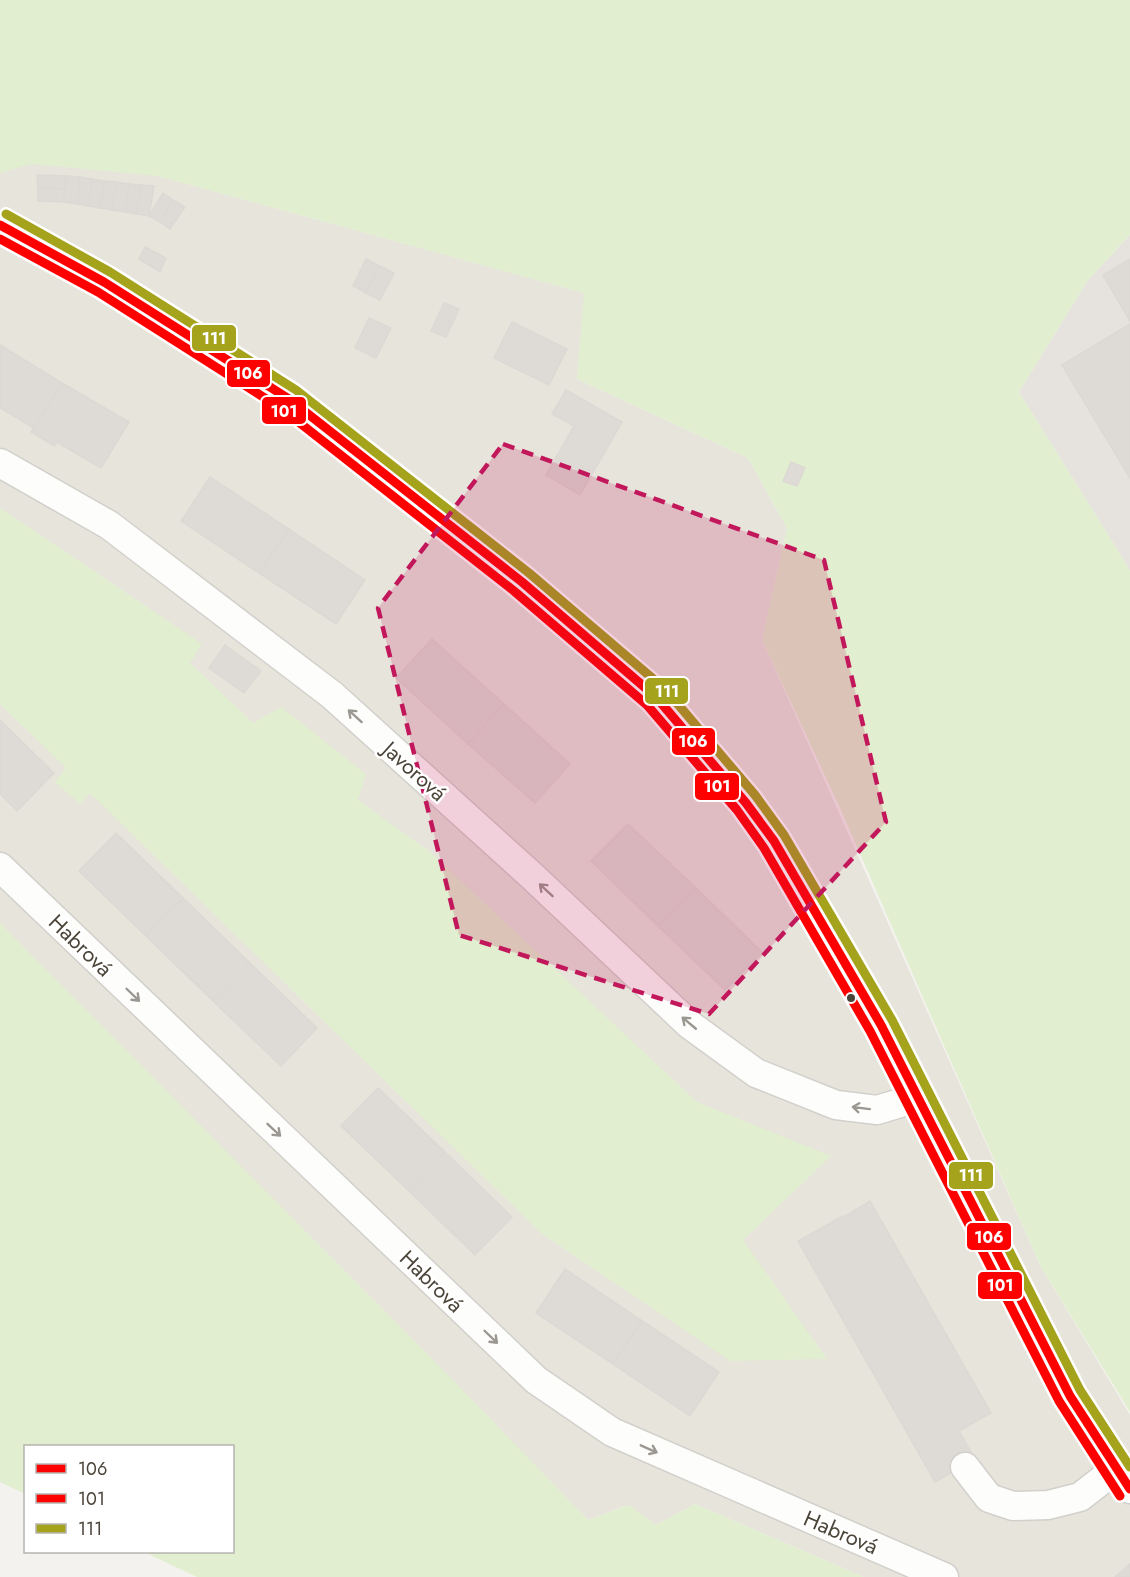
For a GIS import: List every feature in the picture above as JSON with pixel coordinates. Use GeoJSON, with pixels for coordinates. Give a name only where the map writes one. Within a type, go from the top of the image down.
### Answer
{"type":"FeatureCollection","features":[{"type":"Feature","properties":{"kind":"street"},"geometry":{"type":"LineString","coordinates":[[0,225],[104,282],[289,399],[522,582],[656,697],[746,803],[774,841],[876,1015],[1071,1396],[1123,1479],[1080,1497],[1048,1505],[1013,1506],[989,1498],[965,1467]]}},
{"type":"Feature","properties":{"kind":"street","name":"Javorová"},"geometry":{"type":"LineString","coordinates":[[0,463],[109,525],[332,695],[532,876],[690,1025],[756,1073],[836,1105],[877,1110],[917,1098]]}},
{"type":"Feature","properties":{"kind":"street","name":"Habrová"},"geometry":{"type":"LineString","coordinates":[[0,867],[536,1380],[612,1432],[944,1577]]}},
{"type":"Feature","properties":{"kind":"highlighted area"},"geometry":{"type":"Polygon","coordinates":[[[503,444],[824,560],[886,822],[709,1014],[459,935],[378,608],[503,444]]]}},
{"type":"Feature","properties":{"kind":"shaded area"},"geometry":{"type":"Polygon","coordinates":[[[31,156],[158,176],[585,293],[577,379],[748,458],[787,528],[762,640],[1041,1267],[1130,1415],[1130,1577],[864,1577],[695,1504],[656,1525],[628,1505],[588,1520],[0,924],[0,172],[31,156]]]}},
{"type":"Feature","properties":{"kind":"shaded area"},"geometry":{"type":"Polygon","coordinates":[[[1130,235],[1130,570],[1019,392],[1088,280],[1130,235]]]}},
{"type":"Feature","properties":{"kind":"green space"},"geometry":{"type":"Polygon","coordinates":[[[0,0],[1130,0],[1130,235],[1088,280],[1019,392],[1130,570],[1130,1412],[1041,1267],[840,808],[762,640],[787,528],[748,458],[577,379],[584,293],[158,176],[31,164],[0,173],[0,0]]]}},
{"type":"Feature","properties":{"kind":"green space"},"geometry":{"type":"Polygon","coordinates":[[[0,508],[202,644],[190,663],[253,723],[281,707],[366,774],[358,800],[430,852],[697,1102],[831,1156],[743,1240],[827,1359],[730,1361],[541,1233],[90,793],[80,804],[55,782],[66,768],[0,704],[0,508]]]}},
{"type":"Feature","properties":{"kind":"green space"},"geometry":{"type":"Polygon","coordinates":[[[0,923],[452,1379],[588,1520],[629,1505],[656,1525],[695,1504],[864,1577],[197,1577],[146,1553],[234,1553],[234,1445],[24,1445],[24,1494],[0,1482],[0,923]]]}},
{"type":"Feature","properties":{"kind":"building"},"geometry":{"type":"Polygon","coordinates":[[[37,175],[66,176],[65,189],[38,188],[37,175]]]}},
{"type":"Feature","properties":{"kind":"building"},"geometry":{"type":"Polygon","coordinates":[[[66,176],[80,177],[77,204],[63,202],[66,176]]]}},
{"type":"Feature","properties":{"kind":"building"},"geometry":{"type":"Polygon","coordinates":[[[80,177],[92,179],[89,206],[77,204],[80,177]]]}},
{"type":"Feature","properties":{"kind":"building"},"geometry":{"type":"Polygon","coordinates":[[[92,179],[104,181],[100,208],[89,206],[92,179]]]}},
{"type":"Feature","properties":{"kind":"building"},"geometry":{"type":"Polygon","coordinates":[[[104,181],[116,182],[112,210],[100,208],[104,181]]]}},
{"type":"Feature","properties":{"kind":"building"},"geometry":{"type":"Polygon","coordinates":[[[116,182],[129,184],[125,212],[112,210],[116,182]]]}},
{"type":"Feature","properties":{"kind":"building"},"geometry":{"type":"Polygon","coordinates":[[[129,184],[141,185],[137,214],[125,212],[129,184]]]}},
{"type":"Feature","properties":{"kind":"building"},"geometry":{"type":"Polygon","coordinates":[[[141,185],[154,186],[149,216],[137,214],[141,185]]]}},
{"type":"Feature","properties":{"kind":"building"},"geometry":{"type":"Polygon","coordinates":[[[38,188],[65,189],[63,202],[38,201],[38,188]]]}},
{"type":"Feature","properties":{"kind":"building"},"geometry":{"type":"Polygon","coordinates":[[[163,193],[173,200],[160,222],[149,216],[163,193]]]}},
{"type":"Feature","properties":{"kind":"building"},"geometry":{"type":"Polygon","coordinates":[[[173,200],[185,207],[170,229],[160,222],[173,200]]]}},
{"type":"Feature","properties":{"kind":"building"},"geometry":{"type":"Polygon","coordinates":[[[145,247],[166,258],[160,272],[139,259],[145,247]]]}},
{"type":"Feature","properties":{"kind":"building"},"geometry":{"type":"Polygon","coordinates":[[[366,259],[380,266],[366,293],[353,286],[366,259]]]}},
{"type":"Feature","properties":{"kind":"building"},"geometry":{"type":"Polygon","coordinates":[[[1130,259],[1130,321],[1103,275],[1130,259]]]}},
{"type":"Feature","properties":{"kind":"building"},"geometry":{"type":"Polygon","coordinates":[[[380,266],[394,273],[380,300],[366,293],[380,266]]]}},
{"type":"Feature","properties":{"kind":"building"},"geometry":{"type":"Polygon","coordinates":[[[444,303],[459,309],[446,337],[431,331],[444,303]]]}},
{"type":"Feature","properties":{"kind":"building"},"geometry":{"type":"Polygon","coordinates":[[[369,318],[391,328],[376,358],[355,348],[369,318]]]}},
{"type":"Feature","properties":{"kind":"building"},"geometry":{"type":"Polygon","coordinates":[[[512,322],[567,349],[549,385],[494,358],[512,322]]]}},
{"type":"Feature","properties":{"kind":"building"},"geometry":{"type":"Polygon","coordinates":[[[1130,324],[1130,478],[1062,365],[1130,324]]]}},
{"type":"Feature","properties":{"kind":"building"},"geometry":{"type":"Polygon","coordinates":[[[0,345],[62,383],[34,428],[0,408],[0,345]]]}},
{"type":"Feature","properties":{"kind":"building"},"geometry":{"type":"Polygon","coordinates":[[[62,383],[129,422],[101,468],[57,442],[54,446],[31,432],[62,383]]]}},
{"type":"Feature","properties":{"kind":"building"},"geometry":{"type":"Polygon","coordinates":[[[566,390],[622,422],[580,495],[546,475],[574,426],[552,414],[566,390]]]}},
{"type":"Feature","properties":{"kind":"building"},"geometry":{"type":"Polygon","coordinates":[[[791,462],[805,468],[797,486],[783,481],[791,462]]]}},
{"type":"Feature","properties":{"kind":"building"},"geometry":{"type":"Polygon","coordinates":[[[210,477],[289,529],[259,573],[181,521],[210,477]]]}},
{"type":"Feature","properties":{"kind":"building"},"geometry":{"type":"Polygon","coordinates":[[[289,529],[365,580],[336,624],[259,573],[289,529]]]}},
{"type":"Feature","properties":{"kind":"building"},"geometry":{"type":"Polygon","coordinates":[[[432,639],[504,704],[468,744],[396,678],[432,639]]]}},
{"type":"Feature","properties":{"kind":"building"},"geometry":{"type":"Polygon","coordinates":[[[225,645],[261,671],[244,693],[209,668],[225,645]]]}},
{"type":"Feature","properties":{"kind":"building"},"geometry":{"type":"Polygon","coordinates":[[[504,704],[570,764],[535,803],[468,744],[504,704]]]}},
{"type":"Feature","properties":{"kind":"building"},"geometry":{"type":"Polygon","coordinates":[[[0,720],[54,773],[17,811],[0,794],[0,720]]]}},
{"type":"Feature","properties":{"kind":"building"},"geometry":{"type":"Polygon","coordinates":[[[628,824],[695,887],[658,926],[591,861],[628,824]]]}},
{"type":"Feature","properties":{"kind":"building"},"geometry":{"type":"Polygon","coordinates":[[[116,833],[183,898],[146,936],[79,871],[116,833]]]}},
{"type":"Feature","properties":{"kind":"building"},"geometry":{"type":"Polygon","coordinates":[[[695,887],[762,952],[725,990],[658,926],[695,887]]]}},
{"type":"Feature","properties":{"kind":"building"},"geometry":{"type":"Polygon","coordinates":[[[183,898],[250,963],[213,1001],[146,936],[183,898]]]}},
{"type":"Feature","properties":{"kind":"building"},"geometry":{"type":"Polygon","coordinates":[[[250,963],[317,1028],[281,1066],[213,1001],[250,963]]]}},
{"type":"Feature","properties":{"kind":"building"},"geometry":{"type":"Polygon","coordinates":[[[378,1088],[445,1152],[408,1190],[341,1126],[378,1088]]]}},
{"type":"Feature","properties":{"kind":"building"},"geometry":{"type":"Polygon","coordinates":[[[445,1152],[512,1217],[475,1255],[408,1190],[445,1152]]]}},
{"type":"Feature","properties":{"kind":"building"},"geometry":{"type":"Polygon","coordinates":[[[870,1201],[991,1413],[959,1431],[975,1459],[935,1482],[798,1241],[870,1201]]]}},
{"type":"Feature","properties":{"kind":"building"},"geometry":{"type":"Polygon","coordinates":[[[565,1269],[642,1321],[613,1364],[536,1313],[565,1269]]]}},
{"type":"Feature","properties":{"kind":"building"},"geometry":{"type":"Polygon","coordinates":[[[642,1321],[719,1372],[690,1416],[613,1364],[642,1321]]]}},
{"type":"Feature","properties":{"kind":"building"},"geometry":{"type":"Polygon","coordinates":[[[1130,1564],[1130,1577],[1115,1577],[1130,1564]]]}},
{"type":"Feature","properties":{"kind":"transit line","name":"111"},"geometry":{"type":"LineString","coordinates":[[6,214],[110,272],[296,390],[529,573],[665,689],[755,795],[784,835],[892,1020],[1080,1390],[1130,1467]]}},
{"type":"Feature","properties":{"kind":"transit line","name":"106"},"geometry":{"type":"LineString","coordinates":[[0,225],[104,282],[289,399],[522,582],[656,697],[746,803],[774,841],[881,1025],[1070,1396],[1130,1489]]}},
{"type":"Feature","properties":{"kind":"transit line","name":"101"},"geometry":{"type":"LineString","coordinates":[[0,239],[98,292],[282,409],[514,591],[647,705],[737,810],[764,848],[870,1031],[1059,1401],[1120,1496]]}}]}
